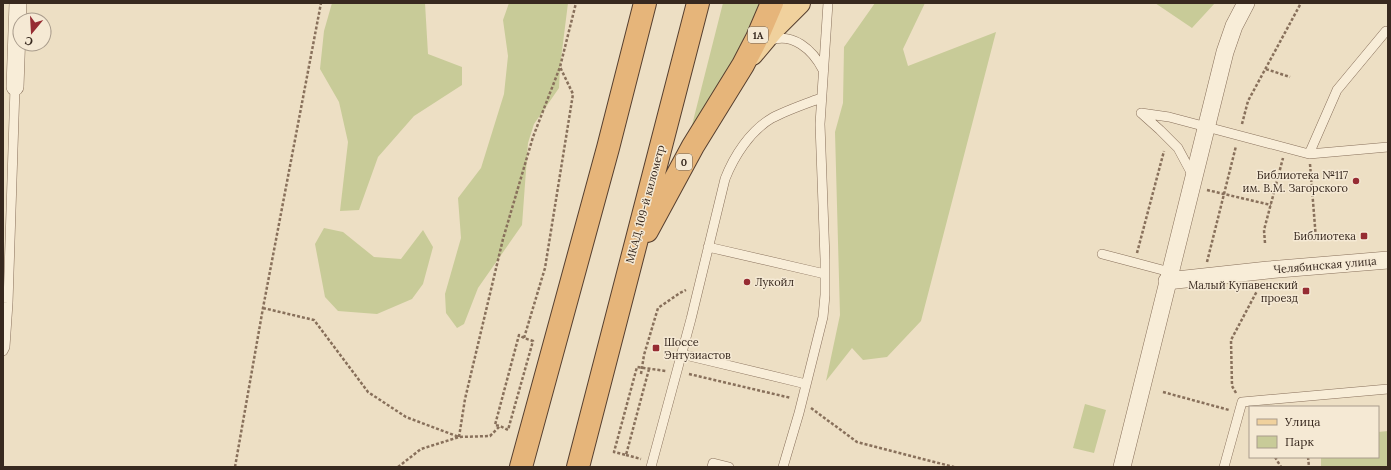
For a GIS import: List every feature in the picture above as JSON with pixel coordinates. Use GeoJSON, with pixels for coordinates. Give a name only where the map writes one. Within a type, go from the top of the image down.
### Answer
{"type":"FeatureCollection","features":[{"type":"Feature","properties":{"kind":"highway"},"geometry":{"type":"LineString","coordinates":[[608,148],[630,3]]}},
{"type":"Feature","properties":{"kind":"highway"},"geometry":{"type":"LineString","coordinates":[[521,467],[608,148],[645,3]]}},
{"type":"Feature","properties":{"kind":"highway","name":"МКАД, 109-й километр"},"geometry":{"type":"LineString","coordinates":[[578,467],[698,3]]}},
{"type":"Feature","properties":{"kind":"highway","name":"1A"},"geometry":{"type":"LineString","coordinates":[[743,65],[757,38],[772,3]]}},
{"type":"Feature","properties":{"kind":"highway","name":"0"},"geometry":{"type":"LineString","coordinates":[[630,262],[693,146],[743,65]]}},
{"type":"Feature","properties":{"kind":"main road","name":"0"},"geometry":{"type":"LineString","coordinates":[[743,65],[760,44],[799,3]]}},
{"type":"Feature","properties":{"kind":"street"},"geometry":{"type":"LineString","coordinates":[[15,87],[9,59],[18,3]]}},
{"type":"Feature","properties":{"kind":"street"},"geometry":{"type":"LineString","coordinates":[[1122,467],[1224,52],[1234,26],[1246,3]]}},
{"type":"Feature","properties":{"kind":"street","name":"Челябинская улица"},"geometry":{"type":"LineString","coordinates":[[1168,276],[1268,270],[1388,260]]}},
{"type":"Feature","properties":{"kind":"lane"},"geometry":{"type":"LineString","coordinates":[[783,467],[802,400],[823,316],[825,274],[820,124],[828,3]]}},
{"type":"Feature","properties":{"kind":"lane"},"geometry":{"type":"LineString","coordinates":[[1309,154],[1336,90],[1386,31],[1388,32]]}},
{"type":"Feature","properties":{"kind":"lane"},"geometry":{"type":"LineString","coordinates":[[760,44],[775,38],[787,38],[795,41],[812,53],[823,70]]}},
{"type":"Feature","properties":{"kind":"lane"},"geometry":{"type":"LineString","coordinates":[[3,351],[5,347],[8,303],[8,164],[15,87]]}},
{"type":"Feature","properties":{"kind":"lane"},"geometry":{"type":"LineString","coordinates":[[652,465],[700,284],[725,178],[739,152],[754,133],[772,118],[821,98]]}},
{"type":"Feature","properties":{"kind":"lane"},"geometry":{"type":"LineString","coordinates":[[1194,176],[1178,148],[1141,113],[1169,117],[1309,154],[1388,147]]}},
{"type":"Feature","properties":{"kind":"lane"},"geometry":{"type":"LineString","coordinates":[[708,247],[825,274]]}},
{"type":"Feature","properties":{"kind":"lane"},"geometry":{"type":"LineString","coordinates":[[1102,254],[1134,263],[1168,276]]}},
{"type":"Feature","properties":{"kind":"lane"},"geometry":{"type":"LineString","coordinates":[[681,354],[806,384]]}},
{"type":"Feature","properties":{"kind":"lane"},"geometry":{"type":"LineString","coordinates":[[1224,467],[1242,402],[1388,389]]}},
{"type":"Feature","properties":{"kind":"lane"},"geometry":{"type":"LineString","coordinates":[[712,467],[713,463],[729,467]]}},
{"type":"Feature","properties":{"kind":"path"},"geometry":{"type":"LineString","coordinates":[[235,467],[263,308],[321,3]]}},
{"type":"Feature","properties":{"kind":"path"},"geometry":{"type":"LineString","coordinates":[[459,437],[465,399],[503,239],[533,137],[560,67],[576,3]]}},
{"type":"Feature","properties":{"kind":"path"},"geometry":{"type":"LineString","coordinates":[[524,338],[545,268],[573,94],[560,67]]}},
{"type":"Feature","properties":{"kind":"path"},"geometry":{"type":"LineString","coordinates":[[1266,69],[1290,77]]}},
{"type":"Feature","properties":{"kind":"path"},"geometry":{"type":"LineString","coordinates":[[1266,243],[1264,230],[1285,148]]}},
{"type":"Feature","properties":{"kind":"path"},"geometry":{"type":"LineString","coordinates":[[1134,263],[1164,153]]}},
{"type":"Feature","properties":{"kind":"path"},"geometry":{"type":"LineString","coordinates":[[1309,154],[1316,239]]}},
{"type":"Feature","properties":{"kind":"path"},"geometry":{"type":"LineString","coordinates":[[641,374],[644,355],[658,308],[680,293],[700,284]]}},
{"type":"Feature","properties":{"kind":"path"},"geometry":{"type":"LineString","coordinates":[[1242,402],[1232,386],[1231,340],[1257,291]]}},
{"type":"Feature","properties":{"kind":"path"},"geometry":{"type":"LineString","coordinates":[[263,308],[314,320],[368,392],[406,417],[459,437]]}},
{"type":"Feature","properties":{"kind":"path"},"geometry":{"type":"LineString","coordinates":[[519,336],[533,341],[508,430],[500,426],[495,425],[519,336]]}},
{"type":"Feature","properties":{"kind":"path"},"geometry":{"type":"LineString","coordinates":[[652,465],[614,452],[637,367],[690,374],[802,400],[857,442],[954,467]]}},
{"type":"Feature","properties":{"kind":"path"},"geometry":{"type":"LineString","coordinates":[[626,455],[649,369]]}},
{"type":"Feature","properties":{"kind":"path"},"geometry":{"type":"LineString","coordinates":[[1163,392],[1239,413]]}},
{"type":"Feature","properties":{"kind":"path"},"geometry":{"type":"LineString","coordinates":[[398,467],[421,449],[459,437],[490,436],[500,426]]}},
{"type":"Feature","properties":{"kind":"path"},"geometry":{"type":"LineString","coordinates":[[1276,458],[1281,467]]}},
{"type":"Feature","properties":{"kind":"green space"},"geometry":{"type":"Polygon","coordinates":[[[332,3],[425,3],[428,54],[462,67],[462,85],[414,116],[378,157],[359,210],[340,211],[348,142],[339,102],[320,69],[324,31],[332,3]]]}},
{"type":"Feature","properties":{"kind":"green space"},"geometry":{"type":"Polygon","coordinates":[[[509,3],[568,3],[560,67],[559,88],[534,124],[528,143],[522,225],[478,288],[464,324],[457,328],[446,313],[445,294],[461,238],[458,198],[481,168],[504,94],[508,56],[503,20],[509,3]]]}},
{"type":"Feature","properties":{"kind":"green space"},"geometry":{"type":"Polygon","coordinates":[[[723,3],[760,3],[732,63],[690,133],[723,3]]]}},
{"type":"Feature","properties":{"kind":"green space"},"geometry":{"type":"Polygon","coordinates":[[[875,3],[925,3],[903,49],[908,66],[996,32],[921,321],[887,357],[863,360],[852,348],[826,381],[840,315],[835,132],[843,103],[844,47],[875,3]]]}},
{"type":"Feature","properties":{"kind":"green space"},"geometry":{"type":"Polygon","coordinates":[[[1155,3],[1215,3],[1192,28],[1155,3]]]}},
{"type":"Feature","properties":{"kind":"green space"},"geometry":{"type":"Polygon","coordinates":[[[324,228],[343,232],[374,257],[401,259],[423,230],[433,247],[423,284],[412,299],[377,314],[338,311],[325,297],[315,244],[324,228]]]}},
{"type":"Feature","properties":{"kind":"green space"},"geometry":{"type":"Polygon","coordinates":[[[1085,404],[1106,410],[1094,453],[1073,448],[1085,404]]]}},
{"type":"Feature","properties":{"kind":"green space"},"geometry":{"type":"Polygon","coordinates":[[[1388,431],[1388,467],[1321,467],[1321,458],[1379,458],[1379,432],[1388,431]]]}},
{"type":"Feature","properties":{"kind":"place","name":"Библиотека №117 им. В.М. Загорского"},"geometry":{"type":"Point","coordinates":[1356,181]}},
{"type":"Feature","properties":{"kind":"place","name":"Библиотека"},"geometry":{"type":"Point","coordinates":[1364,236]}},
{"type":"Feature","properties":{"kind":"place","name":"Лукойл"},"geometry":{"type":"Point","coordinates":[747,282]}},
{"type":"Feature","properties":{"kind":"place","name":"Малый Купавенский проезд"},"geometry":{"type":"Point","coordinates":[1306,291]}},
{"type":"Feature","properties":{"kind":"place","name":"Шоссе Энтузиастов"},"geometry":{"type":"Point","coordinates":[656,348]}}]}
